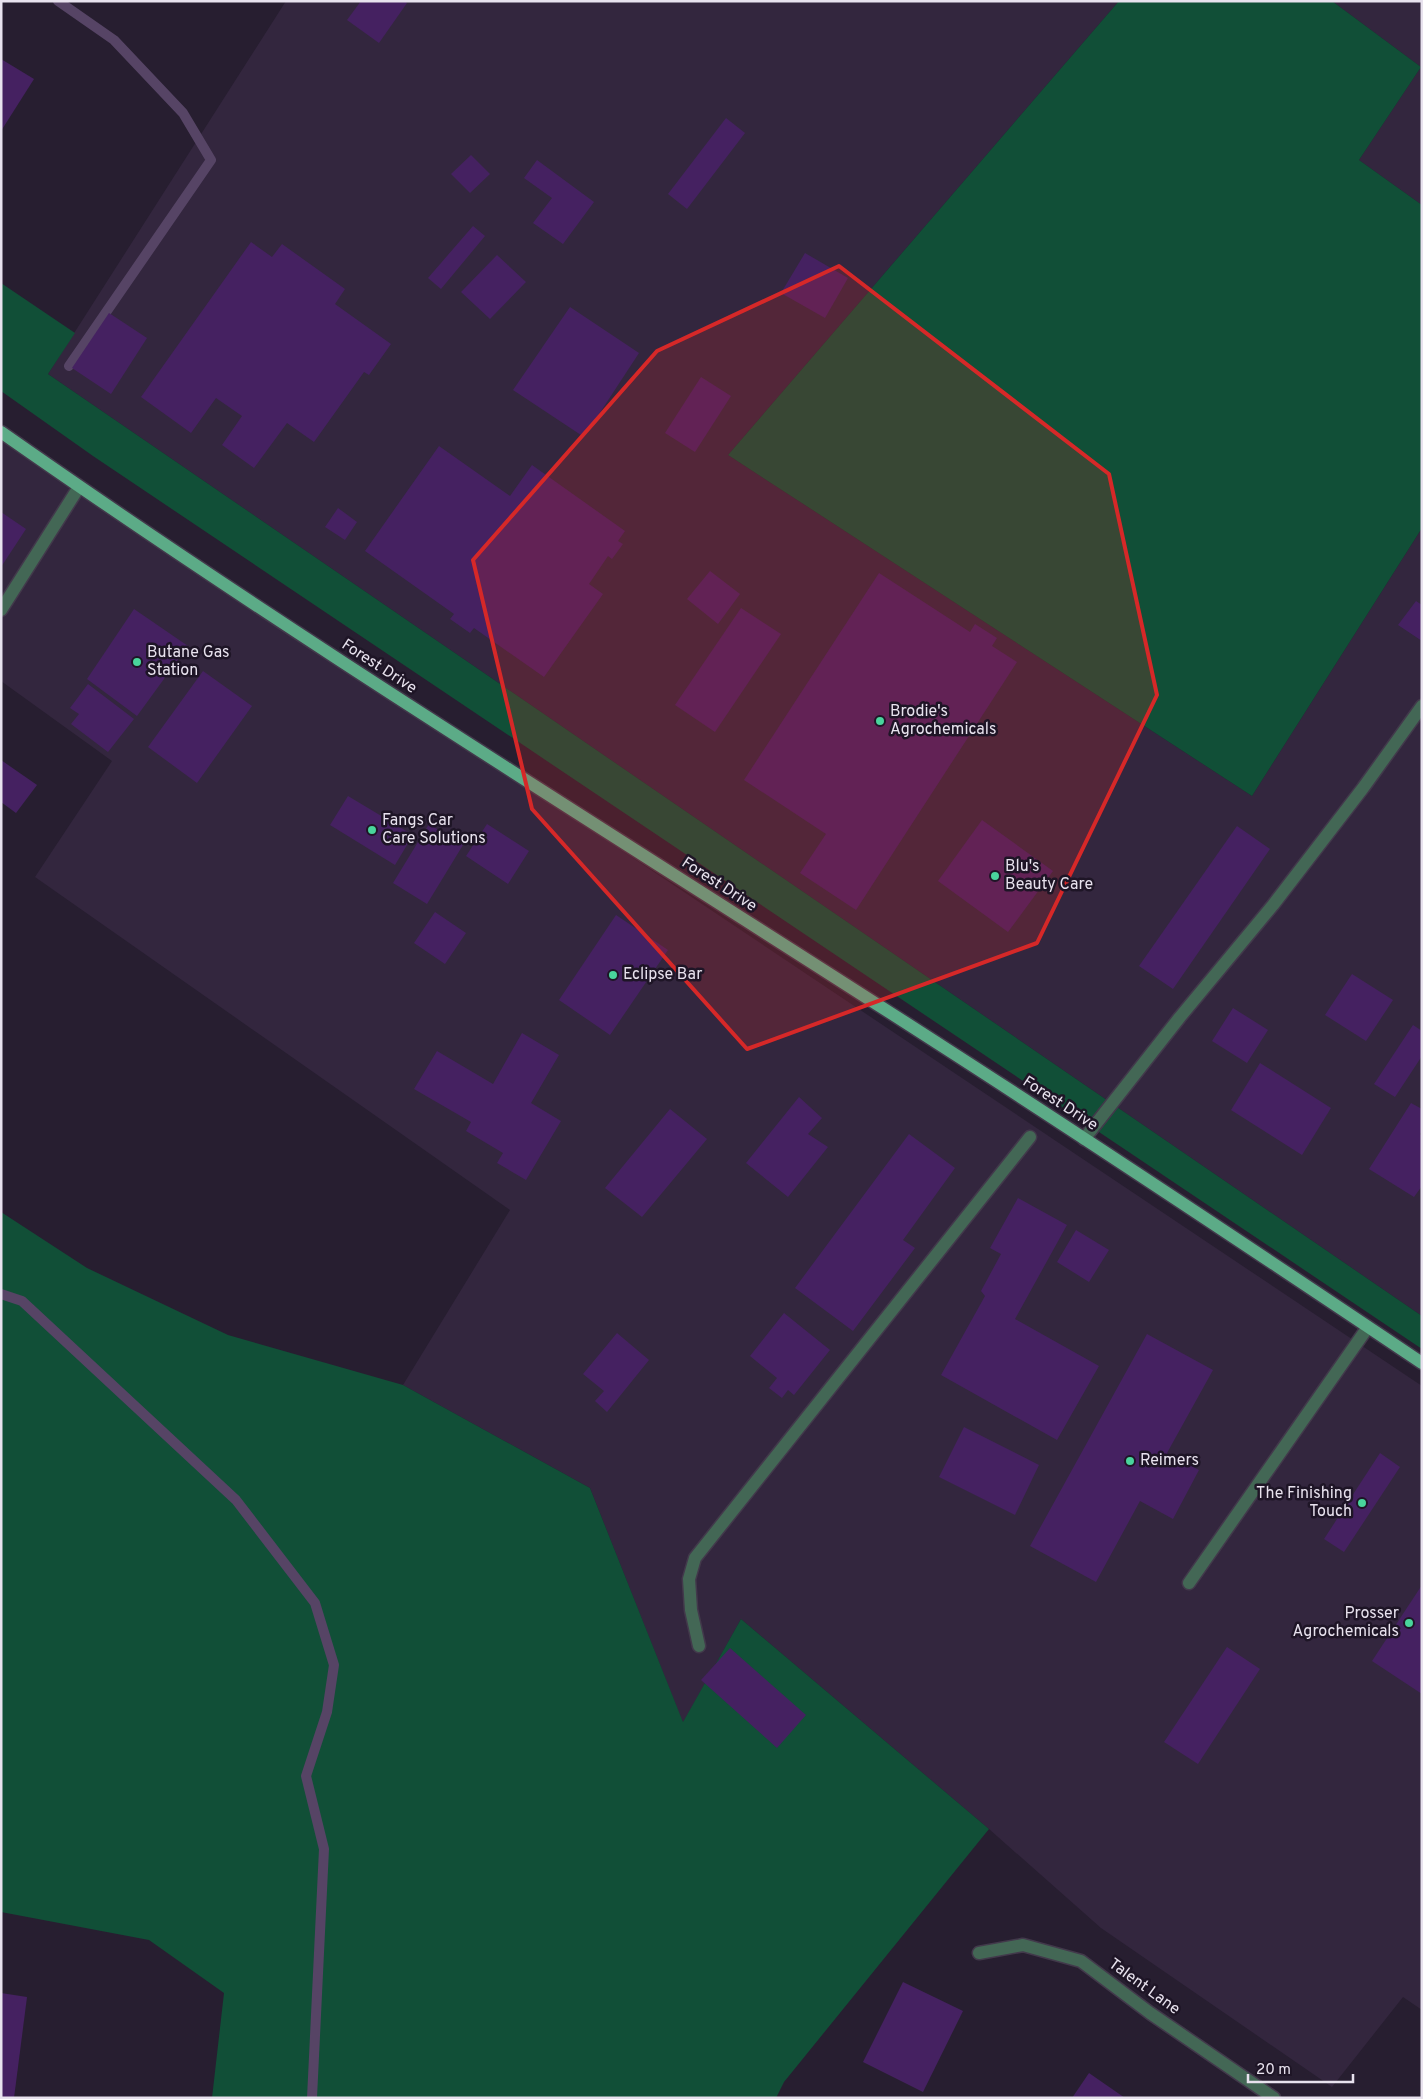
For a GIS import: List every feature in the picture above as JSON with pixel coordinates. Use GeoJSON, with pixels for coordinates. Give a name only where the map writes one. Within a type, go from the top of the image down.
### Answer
{"type":"FeatureCollection","features":[{"type":"Feature","properties":{"kind":"main road","name":"Forest Drive"},"geometry":{"type":"LineString","coordinates":[[1,432],[391,695],[946,1049],[1422,1363]]}},
{"type":"Feature","properties":{"kind":"street"},"geometry":{"type":"LineString","coordinates":[[1,610],[79,486]]}},
{"type":"Feature","properties":{"kind":"street"},"geometry":{"type":"LineString","coordinates":[[1084,1139],[1180,1017],[1273,905],[1363,788],[1422,706]]}},
{"type":"Feature","properties":{"kind":"street"},"geometry":{"type":"LineString","coordinates":[[699,1646],[691,1610],[689,1579],[695,1558],[1030,1137]]}},
{"type":"Feature","properties":{"kind":"street"},"geometry":{"type":"LineString","coordinates":[[1189,1584],[1368,1327]]}},
{"type":"Feature","properties":{"kind":"street","name":"Talent Lane"},"geometry":{"type":"LineString","coordinates":[[979,1953],[1023,1946],[1080,1961],[1150,2013],[1274,2098]]}},
{"type":"Feature","properties":{"kind":"highlighted area"},"geometry":{"type":"Polygon","coordinates":[[[839,266],[1109,474],[1157,695],[1037,943],[747,1049],[532,809],[473,560],[657,351],[839,266]]]}},
{"type":"Feature","properties":{"kind":"shaded area"},"geometry":{"type":"Polygon","coordinates":[[[286,1],[1119,1],[728,455],[1252,796],[1422,528],[1422,1316],[48,374],[286,1]]]}},
{"type":"Feature","properties":{"kind":"shaded area"},"geometry":{"type":"Polygon","coordinates":[[[1332,1],[1422,1],[1422,205],[1359,160],[1421,67],[1332,1]]]}},
{"type":"Feature","properties":{"kind":"shaded area"},"geometry":{"type":"Polygon","coordinates":[[[1,432],[79,487],[1422,1386],[1422,2010],[1403,1997],[1332,2087],[1101,1928],[989,1829],[741,1619],[683,1723],[590,1488],[403,1385],[510,1210],[35,877],[112,761],[1,681],[1,432]]]}},
{"type":"Feature","properties":{"kind":"green space"},"geometry":{"type":"Polygon","coordinates":[[[1119,1],[1332,1],[1421,67],[1359,160],[1422,205],[1422,528],[1252,796],[728,455],[1119,1]]]}},
{"type":"Feature","properties":{"kind":"green space"},"geometry":{"type":"Polygon","coordinates":[[[1,283],[75,333],[48,374],[1422,1316],[1422,1349],[93,456],[1,391],[1,283]]]}},
{"type":"Feature","properties":{"kind":"green space"},"geometry":{"type":"Polygon","coordinates":[[[1,1212],[87,1268],[228,1335],[403,1385],[590,1488],[683,1722],[741,1619],[989,1829],[784,2082],[776,2098],[212,2098],[224,1993],[149,1940],[1,1912],[1,1212]]]}},
{"type":"Feature","properties":{"kind":"building"},"geometry":{"type":"Polygon","coordinates":[[[361,1],[405,1],[407,3],[379,43],[347,20],[361,1]]]}},
{"type":"Feature","properties":{"kind":"building"},"geometry":{"type":"Polygon","coordinates":[[[1,59],[34,79],[1,131],[1,59]]]}},
{"type":"Feature","properties":{"kind":"building"},"geometry":{"type":"Polygon","coordinates":[[[726,118],[745,133],[687,209],[668,194],[726,118]]]}},
{"type":"Feature","properties":{"kind":"building"},"geometry":{"type":"Polygon","coordinates":[[[471,155],[490,174],[470,193],[451,174],[471,155]]]}},
{"type":"Feature","properties":{"kind":"building"},"geometry":{"type":"Polygon","coordinates":[[[537,160],[594,202],[563,244],[533,223],[552,198],[524,178],[537,160]]]}},
{"type":"Feature","properties":{"kind":"building"},"geometry":{"type":"Polygon","coordinates":[[[473,226],[485,236],[441,289],[428,278],[473,226]]]}},
{"type":"Feature","properties":{"kind":"building"},"geometry":{"type":"Polygon","coordinates":[[[251,242],[272,257],[282,244],[345,289],[335,304],[391,344],[369,375],[364,372],[314,442],[287,423],[254,468],[222,445],[242,416],[216,398],[191,433],[141,397],[251,242]]]}},
{"type":"Feature","properties":{"kind":"building"},"geometry":{"type":"Polygon","coordinates":[[[805,253],[848,278],[825,318],[781,293],[805,253]]]}},
{"type":"Feature","properties":{"kind":"building"},"geometry":{"type":"Polygon","coordinates":[[[497,255],[526,282],[490,319],[461,292],[497,255]]]}},
{"type":"Feature","properties":{"kind":"building"},"geometry":{"type":"Polygon","coordinates":[[[570,307],[639,353],[584,437],[513,390],[570,307]]]}},
{"type":"Feature","properties":{"kind":"building"},"geometry":{"type":"Polygon","coordinates":[[[109,313],[147,338],[111,394],[72,368],[109,313]]]}},
{"type":"Feature","properties":{"kind":"building"},"geometry":{"type":"Polygon","coordinates":[[[701,377],[731,396],[695,452],[665,433],[701,377]]]}},
{"type":"Feature","properties":{"kind":"building"},"geometry":{"type":"Polygon","coordinates":[[[439,446],[510,496],[532,465],[625,531],[618,541],[623,544],[612,559],[608,556],[589,584],[603,594],[544,677],[474,628],[470,633],[450,619],[454,614],[365,551],[439,446]]]}},
{"type":"Feature","properties":{"kind":"building"},"geometry":{"type":"Polygon","coordinates":[[[338,508],[357,522],[345,540],[325,527],[338,508]]]}},
{"type":"Feature","properties":{"kind":"building"},"geometry":{"type":"Polygon","coordinates":[[[1,512],[26,529],[1,567],[1,512]]]}},
{"type":"Feature","properties":{"kind":"building"},"geometry":{"type":"Polygon","coordinates":[[[710,571],[740,594],[718,624],[687,599],[710,571]]]}},
{"type":"Feature","properties":{"kind":"building","name":"Brodie's Agrochemicals"},"geometry":{"type":"Polygon","coordinates":[[[879,573],[970,632],[975,624],[997,638],[992,646],[1017,662],[856,910],[800,873],[826,834],[744,780],[879,573]]]}},
{"type":"Feature","properties":{"kind":"building"},"geometry":{"type":"Polygon","coordinates":[[[1416,601],[1422,605],[1422,641],[1398,625],[1416,601]]]}},
{"type":"Feature","properties":{"kind":"building"},"geometry":{"type":"Polygon","coordinates":[[[741,608],[781,634],[715,732],[675,705],[741,608]]]}},
{"type":"Feature","properties":{"kind":"building","name":"Butane Gas Station"},"geometry":{"type":"Polygon","coordinates":[[[134,609],[188,646],[137,716],[87,679],[134,609]]]}},
{"type":"Feature","properties":{"kind":"building"},"geometry":{"type":"Polygon","coordinates":[[[203,671],[252,706],[197,783],[148,747],[203,671]]]}},
{"type":"Feature","properties":{"kind":"building"},"geometry":{"type":"Polygon","coordinates":[[[88,684],[134,719],[108,752],[71,724],[79,714],[70,708],[88,684]]]}},
{"type":"Feature","properties":{"kind":"building"},"geometry":{"type":"Polygon","coordinates":[[[1,760],[37,785],[16,813],[1,802],[1,760]]]}},
{"type":"Feature","properties":{"kind":"building","name":"Fangs Car Care Solutions"},"geometry":{"type":"Polygon","coordinates":[[[348,796],[413,835],[395,865],[330,825],[348,796]]]}},
{"type":"Feature","properties":{"kind":"building","name":"Blu's Beauty Care"},"geometry":{"type":"Polygon","coordinates":[[[982,820],[1053,871],[1008,932],[938,881],[982,820]]]}},
{"type":"Feature","properties":{"kind":"building"},"geometry":{"type":"Polygon","coordinates":[[[429,824],[463,845],[427,904],[393,883],[429,824]]]}},
{"type":"Feature","properties":{"kind":"building"},"geometry":{"type":"Polygon","coordinates":[[[487,824],[529,851],[508,884],[466,856],[487,824]]]}},
{"type":"Feature","properties":{"kind":"building"},"geometry":{"type":"Polygon","coordinates":[[[1237,826],[1270,849],[1173,989],[1139,966],[1237,826]]]}},
{"type":"Feature","properties":{"kind":"building"},"geometry":{"type":"Polygon","coordinates":[[[435,912],[466,933],[445,964],[414,943],[435,912]]]}},
{"type":"Feature","properties":{"kind":"building","name":"Eclipse Bar"},"geometry":{"type":"Polygon","coordinates":[[[616,915],[668,950],[610,1035],[559,1000],[616,915]]]}},
{"type":"Feature","properties":{"kind":"building"},"geometry":{"type":"Polygon","coordinates":[[[1352,974],[1393,1000],[1366,1041],[1325,1015],[1352,974]]]}},
{"type":"Feature","properties":{"kind":"building"},"geometry":{"type":"Polygon","coordinates":[[[1233,1008],[1268,1030],[1247,1063],[1212,1041],[1233,1008]]]}},
{"type":"Feature","properties":{"kind":"building"},"geometry":{"type":"Polygon","coordinates":[[[1413,1025],[1422,1031],[1422,1056],[1395,1097],[1374,1084],[1413,1025]]]}},
{"type":"Feature","properties":{"kind":"building"},"geometry":{"type":"Polygon","coordinates":[[[522,1033],[559,1055],[531,1103],[561,1121],[526,1180],[497,1163],[503,1153],[466,1131],[471,1122],[414,1089],[437,1051],[493,1084],[522,1033]]]}},
{"type":"Feature","properties":{"kind":"building"},"geometry":{"type":"Polygon","coordinates":[[[1260,1063],[1331,1108],[1302,1155],[1231,1110],[1260,1063]]]}},
{"type":"Feature","properties":{"kind":"building"},"geometry":{"type":"Polygon","coordinates":[[[799,1097],[822,1118],[808,1134],[828,1147],[788,1197],[746,1163],[799,1097]]]}},
{"type":"Feature","properties":{"kind":"building"},"geometry":{"type":"Polygon","coordinates":[[[1411,1103],[1422,1109],[1422,1131],[1420,1134],[1422,1136],[1422,1186],[1414,1197],[1369,1169],[1411,1103]]]}},
{"type":"Feature","properties":{"kind":"building"},"geometry":{"type":"Polygon","coordinates":[[[670,1109],[707,1139],[642,1217],[605,1188],[670,1109]]]}},
{"type":"Feature","properties":{"kind":"building"},"geometry":{"type":"Polygon","coordinates":[[[909,1134],[955,1168],[903,1240],[915,1248],[853,1331],[795,1288],[909,1134]]]}},
{"type":"Feature","properties":{"kind":"building"},"geometry":{"type":"Polygon","coordinates":[[[1018,1198],[1067,1225],[1015,1319],[1099,1366],[1057,1440],[941,1375],[985,1296],[981,1291],[1001,1254],[990,1248],[1018,1198]]]}},
{"type":"Feature","properties":{"kind":"building"},"geometry":{"type":"Polygon","coordinates":[[[1076,1230],[1109,1250],[1089,1282],[1057,1262],[1076,1230]]]}},
{"type":"Feature","properties":{"kind":"building"},"geometry":{"type":"Polygon","coordinates":[[[784,1313],[830,1350],[794,1395],[788,1390],[782,1398],[769,1388],[777,1378],[750,1356],[784,1313]]]}},
{"type":"Feature","properties":{"kind":"building"},"geometry":{"type":"Polygon","coordinates":[[[617,1333],[649,1360],[607,1412],[595,1401],[604,1391],[583,1374],[617,1333]]]}},
{"type":"Feature","properties":{"kind":"building","name":"Reimers"},"geometry":{"type":"Polygon","coordinates":[[[1147,1334],[1213,1370],[1167,1453],[1199,1470],[1173,1519],[1140,1501],[1096,1582],[1030,1546],[1147,1334]]]}},
{"type":"Feature","properties":{"kind":"building"},"geometry":{"type":"Polygon","coordinates":[[[964,1427],[1039,1465],[1015,1515],[939,1477],[964,1427]]]}},
{"type":"Feature","properties":{"kind":"building","name":"The Finishing Touch"},"geometry":{"type":"Polygon","coordinates":[[[1380,1453],[1400,1467],[1344,1552],[1324,1539],[1380,1453]]]}},
{"type":"Feature","properties":{"kind":"building","name":"Prosser Agrochemicals"},"geometry":{"type":"Polygon","coordinates":[[[1422,1585],[1422,1694],[1372,1661],[1422,1585]]]}},
{"type":"Feature","properties":{"kind":"building"},"geometry":{"type":"Polygon","coordinates":[[[1227,1647],[1260,1669],[1198,1764],[1164,1742],[1227,1647]]]}},
{"type":"Feature","properties":{"kind":"building"},"geometry":{"type":"Polygon","coordinates":[[[730,1648],[806,1715],[777,1748],[701,1680],[730,1648]]]}},
{"type":"Feature","properties":{"kind":"building"},"geometry":{"type":"Polygon","coordinates":[[[903,1982],[963,2011],[923,2092],[863,2062],[903,1982]]]}},
{"type":"Feature","properties":{"kind":"building"},"geometry":{"type":"Polygon","coordinates":[[[1,1993],[27,1997],[14,2098],[1,2098],[1,1993]]]}},
{"type":"Feature","properties":{"kind":"building"},"geometry":{"type":"Polygon","coordinates":[[[1089,2073],[1125,2098],[1072,2098],[1089,2073]]]}},
{"type":"Feature","properties":{"kind":"waterway"},"geometry":{"type":"LineString","coordinates":[[58,1],[114,40],[183,113],[211,160],[69,366]]}},
{"type":"Feature","properties":{"kind":"waterway"},"geometry":{"type":"LineString","coordinates":[[1,1294],[22,1301],[236,1500],[315,1603],[334,1665],[327,1712],[306,1776],[324,1849],[312,2098]]}},
{"type":"Feature","properties":{"kind":"place","name":"Butane Gas Station"},"geometry":{"type":"Point","coordinates":[137,662]}},
{"type":"Feature","properties":{"kind":"place","name":"Brodie's Agrochemicals"},"geometry":{"type":"Point","coordinates":[880,721]}},
{"type":"Feature","properties":{"kind":"place","name":"Fangs Car Care Solutions"},"geometry":{"type":"Point","coordinates":[372,830]}},
{"type":"Feature","properties":{"kind":"place","name":"Blu's Beauty Care"},"geometry":{"type":"Point","coordinates":[995,876]}},
{"type":"Feature","properties":{"kind":"place","name":"Eclipse Bar"},"geometry":{"type":"Point","coordinates":[613,975]}},
{"type":"Feature","properties":{"kind":"place","name":"Reimers"},"geometry":{"type":"Point","coordinates":[1130,1461]}},
{"type":"Feature","properties":{"kind":"place","name":"The Finishing Touch"},"geometry":{"type":"Point","coordinates":[1362,1503]}},
{"type":"Feature","properties":{"kind":"place","name":"Prosser Agrochemicals"},"geometry":{"type":"Point","coordinates":[1409,1623]}}]}
